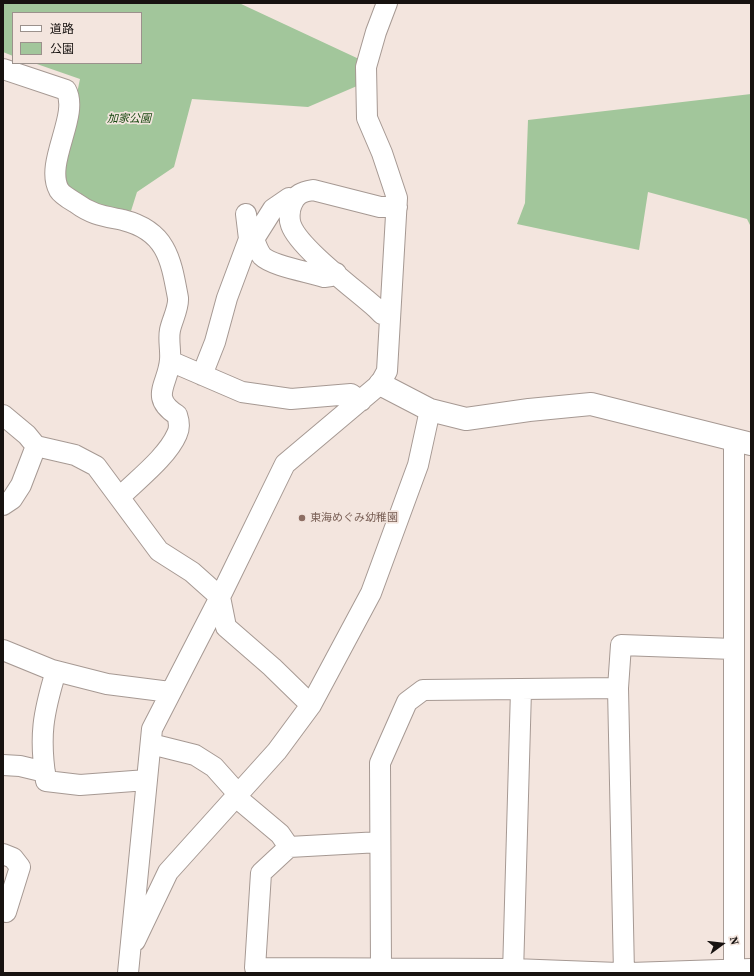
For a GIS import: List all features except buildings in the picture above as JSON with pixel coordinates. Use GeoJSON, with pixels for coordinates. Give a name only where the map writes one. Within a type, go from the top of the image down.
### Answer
{"type":"FeatureCollection","features":[{"type":"Feature","properties":{"kind":"street"},"geometry":{"type":"LineString","coordinates":[[128,964],[152,729],[220,597],[285,464],[380,384],[387,371],[397,198],[382,153],[368,118],[366,67],[376,32],[388,3]]}},
{"type":"Feature","properties":{"kind":"street"},"geometry":{"type":"LineString","coordinates":[[3,69],[66,90],[69,96],[67,116],[55,174],[59,191],[83,209],[100,216],[124,220],[147,229],[163,244],[171,263],[178,300],[170,330],[170,361],[163,386],[162,402],[168,409],[177,415],[179,427],[177,434],[162,455],[120,497]]}},
{"type":"Feature","properties":{"kind":"street"},"geometry":{"type":"LineString","coordinates":[[390,316],[382,314],[308,248],[295,234],[290,225],[290,217],[291,206],[294,199],[302,192],[313,190],[380,207],[397,207]]}},
{"type":"Feature","properties":{"kind":"street"},"geometry":{"type":"LineString","coordinates":[[202,375],[215,342],[227,298],[252,239],[273,209],[289,198],[294,199]]}},
{"type":"Feature","properties":{"kind":"street"},"geometry":{"type":"LineString","coordinates":[[246,214],[252,239],[262,256],[273,263],[324,276],[331,276],[336,273]]}},
{"type":"Feature","properties":{"kind":"street"},"geometry":{"type":"LineString","coordinates":[[170,361],[242,392],[291,399],[351,394],[361,401]]}},
{"type":"Feature","properties":{"kind":"street"},"geometry":{"type":"LineString","coordinates":[[380,384],[430,410],[466,419],[529,410],[591,404],[743,443],[734,649],[743,969],[630,973]]}},
{"type":"Feature","properties":{"kind":"street"},"geometry":{"type":"LineString","coordinates":[[128,964],[168,872],[277,751],[311,705],[371,593],[418,465],[430,410]]}},
{"type":"Feature","properties":{"kind":"street"},"geometry":{"type":"LineString","coordinates":[[3,415],[27,435],[36,446],[74,455],[96,466],[160,551],[192,572],[220,597],[226,627],[272,667],[311,705]]}},
{"type":"Feature","properties":{"kind":"street"},"geometry":{"type":"LineString","coordinates":[[3,505],[12,499],[21,485],[36,446]]}},
{"type":"Feature","properties":{"kind":"street"},"geometry":{"type":"LineString","coordinates":[[624,973],[618,688],[622,645],[734,649]]}},
{"type":"Feature","properties":{"kind":"street"},"geometry":{"type":"LineString","coordinates":[[3,650],[56,671],[107,684],[170,692]]}},
{"type":"Feature","properties":{"kind":"street"},"geometry":{"type":"LineString","coordinates":[[56,671],[42,720],[42,759],[46,781],[80,785],[147,780]]}},
{"type":"Feature","properties":{"kind":"street"},"geometry":{"type":"LineString","coordinates":[[381,969],[380,763],[407,702],[424,690],[618,688]]}},
{"type":"Feature","properties":{"kind":"street"},"geometry":{"type":"LineString","coordinates":[[513,971],[521,690]]}},
{"type":"Feature","properties":{"kind":"street"},"geometry":{"type":"LineString","coordinates":[[151,744],[195,755],[214,767],[237,796],[280,834],[289,847]]}},
{"type":"Feature","properties":{"kind":"street"},"geometry":{"type":"LineString","coordinates":[[3,765],[20,766],[45,772]]}},
{"type":"Feature","properties":{"kind":"street"},"geometry":{"type":"LineString","coordinates":[[380,842],[289,847],[261,873],[254,970],[381,969],[618,973]]}},
{"type":"Feature","properties":{"kind":"street"},"geometry":{"type":"LineString","coordinates":[[3,854],[13,858],[20,867],[4,915]]}},
{"type":"Feature","properties":{"kind":"green space","name":"加家公園"},"geometry":{"type":"Polygon","coordinates":[[[3,3],[239,3],[359,59],[357,86],[308,107],[192,99],[174,167],[137,192],[131,211],[101,205],[68,189],[61,170],[80,79],[37,64],[142,64],[142,12],[12,12],[12,56],[3,52],[3,3]]]}},
{"type":"Feature","properties":{"kind":"green space"},"geometry":{"type":"Polygon","coordinates":[[[751,94],[751,227],[747,219],[648,192],[639,250],[517,224],[525,203],[528,120],[751,94]]]}},
{"type":"Feature","properties":{"kind":"place","name":"東海めぐみ幼稚園"},"geometry":{"type":"Point","coordinates":[302,518]}}]}
